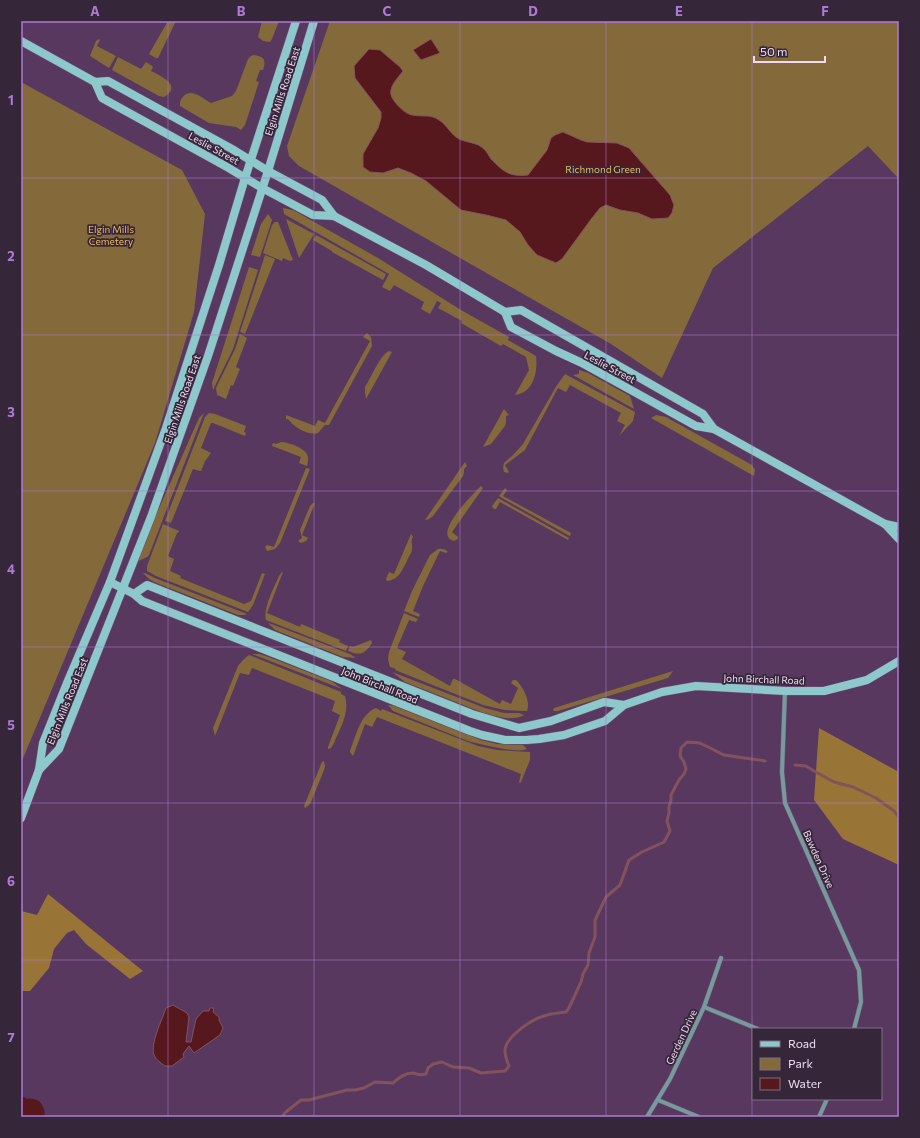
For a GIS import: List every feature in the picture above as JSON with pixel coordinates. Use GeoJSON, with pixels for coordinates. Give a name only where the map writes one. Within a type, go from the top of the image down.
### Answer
{"type":"FeatureCollection","features":[{"type":"Feature","properties":{"kind":"main road","name":"Elgin Mills Road East"},"geometry":{"type":"LineString","coordinates":[[21,818],[39,770],[43,743],[110,582],[169,421],[296,21]]}},
{"type":"Feature","properties":{"kind":"main road","name":"Elgin Mills Road East"},"geometry":{"type":"LineString","coordinates":[[39,770],[59,749],[151,517],[203,369],[268,170],[314,21]]}},
{"type":"Feature","properties":{"kind":"main road","name":"Leslie Street"},"geometry":{"type":"LineString","coordinates":[[21,41],[95,82],[108,81],[322,200],[334,216],[426,265],[505,312],[511,327],[589,367],[696,426],[714,428]]}},
{"type":"Feature","properties":{"kind":"main road","name":"Leslie Street"},"geometry":{"type":"LineString","coordinates":[[95,82],[102,98],[262,188],[313,215],[334,216]]}},
{"type":"Feature","properties":{"kind":"main road","name":"Leslie Street"},"geometry":{"type":"LineString","coordinates":[[505,312],[521,310],[590,349],[703,414],[714,428],[885,524],[899,538]]}},
{"type":"Feature","properties":{"kind":"main road","name":"Leslie Street"},"geometry":{"type":"LineString","coordinates":[[885,524],[899,527]]}},
{"type":"Feature","properties":{"kind":"main road","name":"John Birchall Road"},"geometry":{"type":"LineString","coordinates":[[110,582],[134,594],[142,601],[446,722],[482,735],[504,740],[526,740],[564,735],[605,721],[624,705],[662,692],[696,686],[785,691],[824,691],[867,680],[899,661]]}},
{"type":"Feature","properties":{"kind":"main road","name":"John Birchall Road"},"geometry":{"type":"LineString","coordinates":[[134,594],[147,585],[472,714],[520,728],[552,721],[604,702],[624,705]]}},
{"type":"Feature","properties":{"kind":"street","name":"Bawden Drive"},"geometry":{"type":"LineString","coordinates":[[785,691],[782,772],[785,803],[860,970],[861,1002],[854,1028]]}},
{"type":"Feature","properties":{"kind":"street","name":"Gerden Drive"},"geometry":{"type":"LineString","coordinates":[[647,1117],[670,1079],[704,1007],[721,958]]}},
{"type":"Feature","properties":{"kind":"street"},"geometry":{"type":"LineString","coordinates":[[704,1007],[756,1028]]}},
{"type":"Feature","properties":{"kind":"street"},"geometry":{"type":"LineString","coordinates":[[658,1100],[699,1117]]}},
{"type":"Feature","properties":{"kind":"street"},"geometry":{"type":"LineString","coordinates":[[819,1117],[827,1100]]}},
{"type":"Feature","properties":{"kind":"green space"},"geometry":{"type":"Polygon","coordinates":[[[168,21],[176,21],[158,58],[156,58],[149,54],[168,21]]]}},
{"type":"Feature","properties":{"kind":"green space"},"geometry":{"type":"Polygon","coordinates":[[[262,21],[279,21],[270,42],[263,41],[258,37],[262,21]]]}},
{"type":"Feature","properties":{"kind":"green space","name":"Richmond Green"},"geometry":{"type":"Polygon","coordinates":[[[330,21],[899,21],[899,179],[868,146],[713,268],[662,378],[611,344],[299,166],[289,156],[287,146],[330,21]]]}},
{"type":"Feature","properties":{"kind":"green space"},"geometry":{"type":"Polygon","coordinates":[[[99,39],[100,40],[97,46],[116,56],[109,68],[90,56],[96,41],[99,39]]]}},
{"type":"Feature","properties":{"kind":"green space"},"geometry":{"type":"Polygon","coordinates":[[[254,55],[264,60],[264,67],[263,70],[260,70],[256,81],[259,82],[245,125],[241,130],[236,127],[209,123],[180,106],[180,101],[182,98],[186,94],[190,93],[193,93],[211,103],[232,96],[236,91],[248,59],[254,55]]]}},
{"type":"Feature","properties":{"kind":"green space"},"geometry":{"type":"Polygon","coordinates":[[[118,57],[141,69],[146,62],[152,66],[151,71],[165,79],[171,85],[169,93],[164,97],[159,96],[112,70],[118,57]]]}},
{"type":"Feature","properties":{"kind":"green space","name":"Elgin Mills Cemetery"},"geometry":{"type":"Polygon","coordinates":[[[21,82],[182,170],[205,214],[194,312],[155,443],[21,763],[21,82]]]}},
{"type":"Feature","properties":{"kind":"green space"},"geometry":{"type":"Polygon","coordinates":[[[283,208],[293,210],[378,258],[461,310],[509,337],[508,340],[536,356],[535,374],[531,386],[527,390],[515,395],[529,370],[526,357],[503,344],[501,346],[461,323],[462,321],[438,308],[441,303],[437,301],[430,314],[421,309],[424,302],[394,285],[390,291],[382,287],[389,274],[284,214],[283,208]]]}},
{"type":"Feature","properties":{"kind":"green space"},"geometry":{"type":"Polygon","coordinates":[[[268,214],[272,220],[260,257],[251,255],[261,224],[268,214]]]}},
{"type":"Feature","properties":{"kind":"green space"},"geometry":{"type":"Polygon","coordinates":[[[286,219],[314,234],[299,258],[286,219]]]}},
{"type":"Feature","properties":{"kind":"green space"},"geometry":{"type":"Polygon","coordinates":[[[275,222],[278,222],[293,260],[290,261],[283,258],[282,261],[263,253],[272,225],[275,222]]]}},
{"type":"Feature","properties":{"kind":"green space"},"geometry":{"type":"Polygon","coordinates":[[[316,235],[386,274],[383,280],[313,240],[316,235]]]}},
{"type":"Feature","properties":{"kind":"green space"},"geometry":{"type":"Polygon","coordinates":[[[265,255],[275,259],[245,334],[240,332],[265,255]]]}},
{"type":"Feature","properties":{"kind":"green space"},"geometry":{"type":"Polygon","coordinates":[[[249,267],[258,270],[233,349],[213,390],[212,383],[249,267]]]}},
{"type":"Feature","properties":{"kind":"green space"},"geometry":{"type":"Polygon","coordinates":[[[367,333],[371,337],[372,346],[329,425],[325,425],[318,433],[314,434],[302,430],[286,419],[286,415],[315,426],[318,420],[325,423],[370,341],[363,337],[367,333]]]}},
{"type":"Feature","properties":{"kind":"green space"},"geometry":{"type":"Polygon","coordinates":[[[240,334],[247,338],[236,367],[240,369],[233,386],[231,385],[226,399],[217,395],[216,388],[235,349],[240,334]]]}},
{"type":"Feature","properties":{"kind":"green space"},"geometry":{"type":"Polygon","coordinates":[[[389,351],[392,352],[366,399],[365,387],[382,357],[389,351]]]}},
{"type":"Feature","properties":{"kind":"green space"},"geometry":{"type":"Polygon","coordinates":[[[579,370],[588,373],[630,396],[634,409],[573,375],[579,374],[579,370]]]}},
{"type":"Feature","properties":{"kind":"green space"},"geometry":{"type":"Polygon","coordinates":[[[565,374],[635,412],[633,421],[619,436],[625,425],[617,421],[621,413],[570,385],[566,392],[558,388],[525,450],[505,465],[509,472],[504,472],[504,463],[523,444],[557,385],[565,374]]]}},
{"type":"Feature","properties":{"kind":"green space"},"geometry":{"type":"Polygon","coordinates":[[[504,409],[509,415],[506,416],[505,426],[491,444],[483,447],[504,409]]]}},
{"type":"Feature","properties":{"kind":"green space"},"geometry":{"type":"Polygon","coordinates":[[[204,413],[149,555],[139,561],[152,524],[199,418],[204,413]]]}},
{"type":"Feature","properties":{"kind":"green space"},"geometry":{"type":"Polygon","coordinates":[[[209,413],[246,426],[244,432],[246,433],[245,436],[211,423],[201,448],[211,453],[205,461],[201,471],[193,469],[171,523],[165,521],[205,417],[209,413]]]}},
{"type":"Feature","properties":{"kind":"green space"},"geometry":{"type":"Polygon","coordinates":[[[656,415],[666,417],[752,465],[755,470],[754,476],[651,418],[656,415]]]}},
{"type":"Feature","properties":{"kind":"green space"},"geometry":{"type":"Polygon","coordinates":[[[281,442],[294,445],[304,451],[308,455],[307,466],[299,463],[301,457],[272,446],[273,443],[276,444],[281,442]]]}},
{"type":"Feature","properties":{"kind":"green space"},"geometry":{"type":"Polygon","coordinates":[[[465,462],[467,466],[464,469],[463,476],[433,516],[425,520],[465,462]]]}},
{"type":"Feature","properties":{"kind":"green space"},"geometry":{"type":"Polygon","coordinates":[[[306,468],[310,469],[280,543],[275,549],[267,551],[265,547],[267,545],[274,547],[306,468]]]}},
{"type":"Feature","properties":{"kind":"green space"},"geometry":{"type":"Polygon","coordinates":[[[481,486],[483,488],[452,532],[458,537],[458,539],[454,541],[448,537],[448,531],[451,523],[463,505],[481,486]]]}},
{"type":"Feature","properties":{"kind":"green space"},"geometry":{"type":"Polygon","coordinates":[[[505,488],[507,490],[503,496],[571,533],[570,536],[499,496],[505,488]]]}},
{"type":"Feature","properties":{"kind":"green space"},"geometry":{"type":"Polygon","coordinates":[[[498,498],[569,538],[568,540],[500,502],[496,509],[494,509],[492,506],[498,498]]]}},
{"type":"Feature","properties":{"kind":"green space"},"geometry":{"type":"Polygon","coordinates":[[[315,503],[302,535],[308,538],[306,541],[301,543],[298,541],[302,538],[300,530],[310,506],[315,503]]]}},
{"type":"Feature","properties":{"kind":"green space"},"geometry":{"type":"Polygon","coordinates":[[[163,524],[179,531],[168,556],[174,559],[170,571],[181,576],[180,578],[244,604],[251,601],[262,573],[265,574],[253,605],[248,612],[156,576],[147,571],[147,566],[163,524]]]}},
{"type":"Feature","properties":{"kind":"green space"},"geometry":{"type":"Polygon","coordinates":[[[411,534],[413,537],[412,550],[402,571],[394,579],[387,581],[386,579],[389,572],[394,574],[411,534]]]}},
{"type":"Feature","properties":{"kind":"green space"},"geometry":{"type":"Polygon","coordinates":[[[438,549],[443,549],[448,552],[446,553],[440,551],[423,586],[413,611],[420,614],[419,617],[404,611],[430,555],[438,549]]]}},
{"type":"Feature","properties":{"kind":"green space"},"geometry":{"type":"Polygon","coordinates":[[[282,572],[267,613],[300,627],[301,624],[340,640],[339,642],[348,646],[346,651],[266,620],[265,615],[267,604],[282,572]]]}},
{"type":"Feature","properties":{"kind":"green space"},"geometry":{"type":"Polygon","coordinates":[[[143,573],[247,614],[238,615],[154,582],[143,573]]]}},
{"type":"Feature","properties":{"kind":"green space"},"geometry":{"type":"Polygon","coordinates":[[[404,613],[418,619],[416,622],[409,620],[397,648],[406,652],[402,659],[450,686],[453,679],[455,679],[500,704],[502,700],[511,704],[518,688],[511,683],[513,680],[516,680],[526,694],[528,703],[527,711],[505,710],[483,705],[390,667],[388,659],[389,652],[404,613]]]}},
{"type":"Feature","properties":{"kind":"green space"},"geometry":{"type":"Polygon","coordinates":[[[268,623],[350,654],[356,658],[343,657],[275,630],[268,623]]]}},
{"type":"Feature","properties":{"kind":"green space"},"geometry":{"type":"Polygon","coordinates":[[[371,640],[372,643],[362,653],[359,654],[348,651],[350,646],[353,647],[371,640]]]}},
{"type":"Feature","properties":{"kind":"green space"},"geometry":{"type":"Polygon","coordinates":[[[252,654],[266,656],[331,681],[342,689],[252,654]]]}},
{"type":"Feature","properties":{"kind":"green space"},"geometry":{"type":"Polygon","coordinates":[[[249,655],[341,692],[341,694],[345,696],[345,714],[331,748],[328,749],[340,715],[332,711],[335,701],[252,668],[249,675],[240,673],[215,736],[213,728],[238,666],[249,655]]]}},
{"type":"Feature","properties":{"kind":"green space"},"geometry":{"type":"Polygon","coordinates":[[[673,671],[668,678],[558,711],[553,711],[554,708],[673,671]]]}},
{"type":"Feature","properties":{"kind":"green space"},"geometry":{"type":"Polygon","coordinates":[[[392,672],[485,708],[504,713],[519,713],[524,715],[509,718],[497,717],[481,712],[405,682],[392,672]]]}},
{"type":"Feature","properties":{"kind":"green space"},"geometry":{"type":"Polygon","coordinates":[[[388,705],[481,740],[497,744],[523,745],[527,749],[507,749],[468,741],[393,711],[388,705]]]}},
{"type":"Feature","properties":{"kind":"green space"},"geometry":{"type":"Polygon","coordinates":[[[376,708],[478,746],[497,750],[530,752],[530,760],[521,782],[519,782],[521,774],[377,717],[372,727],[365,724],[353,756],[350,751],[359,726],[366,715],[376,708]]]}},
{"type":"Feature","properties":{"kind":"green space"},"geometry":{"type":"Polygon","coordinates":[[[324,761],[324,770],[311,802],[305,808],[304,806],[322,762],[324,761]]]}},
{"type":"Feature","properties":{"kind":"shaded area"},"geometry":{"type":"Polygon","coordinates":[[[819,728],[899,772],[899,865],[843,839],[814,800],[819,728]]]}},
{"type":"Feature","properties":{"kind":"shaded area"},"geometry":{"type":"Polygon","coordinates":[[[48,894],[143,971],[130,979],[86,944],[74,930],[67,933],[54,949],[49,968],[30,991],[21,991],[21,911],[37,915],[48,894]]]}},
{"type":"Feature","properties":{"kind":"water"},"geometry":{"type":"Polygon","coordinates":[[[431,39],[440,53],[421,60],[413,50],[431,39]]]}},
{"type":"Feature","properties":{"kind":"water"},"geometry":{"type":"Polygon","coordinates":[[[369,49],[380,50],[403,71],[391,88],[392,98],[400,107],[412,115],[430,116],[436,118],[442,122],[456,137],[481,147],[486,151],[491,159],[507,173],[528,175],[547,150],[551,138],[563,132],[587,142],[617,143],[629,148],[670,195],[674,205],[672,213],[668,218],[652,219],[638,213],[620,210],[606,205],[600,208],[562,259],[556,263],[537,255],[528,245],[520,232],[506,220],[461,210],[426,181],[411,173],[398,168],[383,173],[370,172],[363,167],[363,154],[378,128],[381,112],[355,78],[354,66],[369,49]]]}},
{"type":"Feature","properties":{"kind":"water"},"geometry":{"type":"Polygon","coordinates":[[[173,1005],[187,1013],[189,1017],[186,1042],[191,1042],[196,1019],[203,1011],[209,1011],[210,1008],[214,1008],[213,1012],[219,1017],[223,1028],[220,1035],[194,1053],[189,1046],[183,1054],[184,1057],[172,1066],[165,1066],[155,1057],[153,1050],[157,1032],[166,1008],[173,1005]]]}},
{"type":"Feature","properties":{"kind":"waterway"},"geometry":{"type":"LineString","coordinates":[[283,1117],[287,1111],[301,1100],[309,1100],[347,1090],[364,1088],[375,1082],[393,1083],[407,1074],[426,1074],[428,1068],[433,1064],[442,1062],[453,1067],[469,1068],[481,1073],[505,1071],[509,1066],[505,1055],[506,1046],[509,1040],[520,1029],[539,1018],[549,1014],[566,1012],[569,1008],[588,965],[589,953],[595,937],[595,920],[606,897],[620,885],[629,860],[664,842],[670,831],[667,821],[671,795],[686,769],[680,756],[681,748],[687,742],[700,743],[724,755],[765,761]]}},
{"type":"Feature","properties":{"kind":"waterway"},"geometry":{"type":"LineString","coordinates":[[795,765],[806,766],[834,782],[853,787],[876,798],[894,811],[899,817]]}},
{"type":"Feature","properties":{"kind":"waterway"},"geometry":{"type":"LineString","coordinates":[[21,1105],[27,1109],[30,1107],[34,1108],[36,1117]]}}]}
